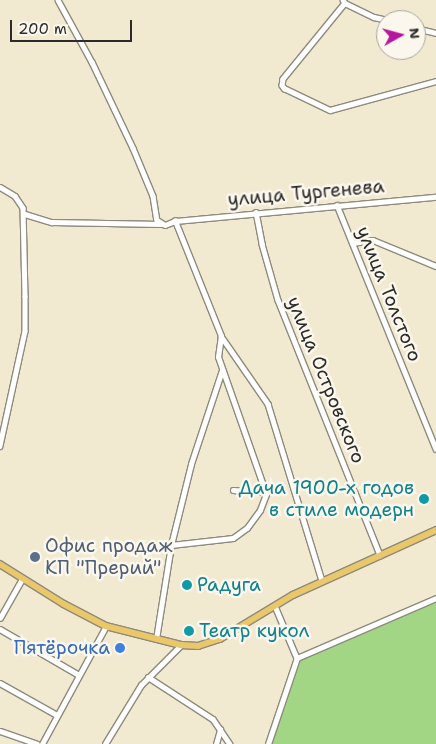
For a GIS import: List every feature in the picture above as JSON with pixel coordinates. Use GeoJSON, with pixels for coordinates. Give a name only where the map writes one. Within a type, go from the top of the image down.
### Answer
{"type":"FeatureCollection","features":[{"type":"Feature","properties":{"kind":"main road"},"geometry":{"type":"LineString","coordinates":[[0,564],[22,579],[106,626],[183,645],[198,646],[213,643],[274,606],[322,581],[436,530]]}},
{"type":"Feature","properties":{"kind":"street"},"geometry":{"type":"LineString","coordinates":[[58,0],[97,71],[132,145],[153,196],[155,212],[161,224]]}},
{"type":"Feature","properties":{"kind":"street"},"geometry":{"type":"LineString","coordinates":[[376,15],[344,1],[283,79],[282,85],[284,88],[330,110],[436,81]]}},
{"type":"Feature","properties":{"kind":"street"},"geometry":{"type":"LineString","coordinates":[[0,187],[15,196],[21,204],[24,214],[25,331],[0,446]]}},
{"type":"Feature","properties":{"kind":"street","name":"улица Тургенева"},"geometry":{"type":"LineString","coordinates":[[24,214],[52,222],[161,224],[256,212],[436,197]]}},
{"type":"Feature","properties":{"kind":"street","name":"улица Толстого"},"geometry":{"type":"LineString","coordinates":[[337,205],[436,449]]}},
{"type":"Feature","properties":{"kind":"street","name":"улица Островского"},"geometry":{"type":"LineString","coordinates":[[256,212],[262,244],[278,300],[380,555]]}},
{"type":"Feature","properties":{"kind":"street"},"geometry":{"type":"LineString","coordinates":[[177,221],[221,336],[268,404],[322,581]]}},
{"type":"Feature","properties":{"kind":"street"},"geometry":{"type":"LineString","coordinates":[[352,243],[373,240],[436,266]]}},
{"type":"Feature","properties":{"kind":"street"},"geometry":{"type":"LineString","coordinates":[[171,545],[233,538],[248,528],[260,510],[265,492],[218,357],[221,336]]}},
{"type":"Feature","properties":{"kind":"street"},"geometry":{"type":"LineString","coordinates":[[156,639],[171,545],[191,464],[222,370]]}},
{"type":"Feature","properties":{"kind":"street"},"geometry":{"type":"LineString","coordinates":[[233,490],[265,492]]}},
{"type":"Feature","properties":{"kind":"street"},"geometry":{"type":"LineString","coordinates":[[0,618],[22,579]]}},
{"type":"Feature","properties":{"kind":"street"},"geometry":{"type":"LineString","coordinates":[[296,658],[436,598]]}},
{"type":"Feature","properties":{"kind":"street"},"geometry":{"type":"LineString","coordinates":[[268,744],[296,658],[274,606]]}},
{"type":"Feature","properties":{"kind":"street"},"geometry":{"type":"LineString","coordinates":[[42,744],[106,626]]}},
{"type":"Feature","properties":{"kind":"street"},"geometry":{"type":"LineString","coordinates":[[0,629],[79,675]]}},
{"type":"Feature","properties":{"kind":"street"},"geometry":{"type":"LineString","coordinates":[[105,744],[130,700],[148,677],[183,645]]}},
{"type":"Feature","properties":{"kind":"street"},"geometry":{"type":"LineString","coordinates":[[148,677],[199,708],[217,723],[230,744]]}},
{"type":"Feature","properties":{"kind":"street"},"geometry":{"type":"LineString","coordinates":[[0,684],[57,715]]}},
{"type":"Feature","properties":{"kind":"street"},"geometry":{"type":"LineString","coordinates":[[216,744],[220,730]]}},
{"type":"Feature","properties":{"kind":"street"},"geometry":{"type":"LineString","coordinates":[[0,731],[38,744]]}},
{"type":"Feature","properties":{"kind":"green space"},"geometry":{"type":"Polygon","coordinates":[[[436,598],[436,744],[271,744],[300,658],[436,598]]]}},
{"type":"Feature","properties":{"kind":"place","name":"Дача 1900-х годов в стиле модерн"},"geometry":{"type":"Point","coordinates":[424,499]}},
{"type":"Feature","properties":{"kind":"place","name":"Офис продаж КП \"Прерий\""},"geometry":{"type":"Point","coordinates":[35,557]}},
{"type":"Feature","properties":{"kind":"place","name":"Радуга"},"geometry":{"type":"Point","coordinates":[187,585]}},
{"type":"Feature","properties":{"kind":"place","name":"Театр кукол"},"geometry":{"type":"Point","coordinates":[189,631]}},
{"type":"Feature","properties":{"kind":"place","name":"Пятёрочка"},"geometry":{"type":"Point","coordinates":[120,648]}}]}
